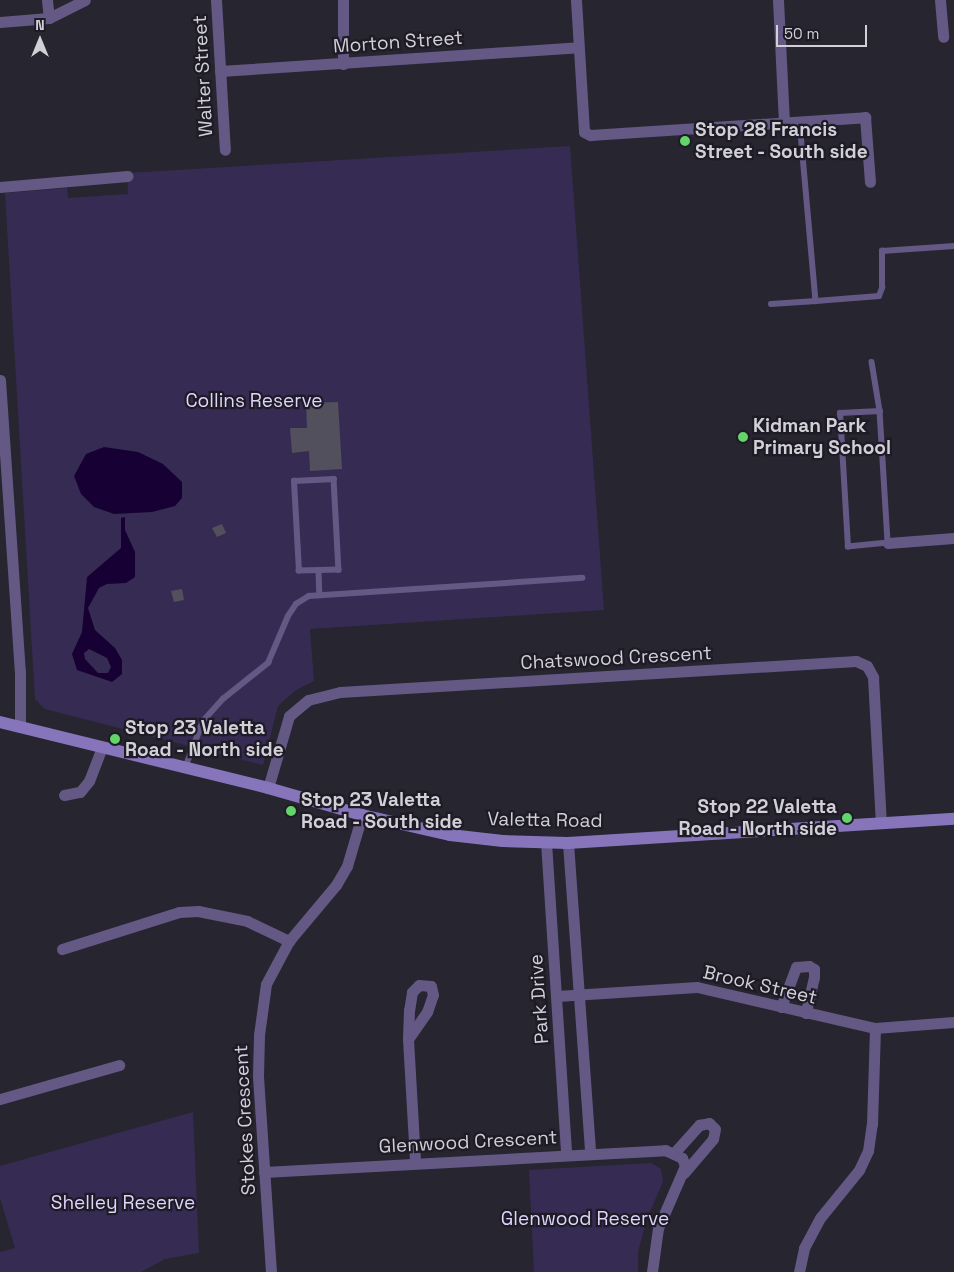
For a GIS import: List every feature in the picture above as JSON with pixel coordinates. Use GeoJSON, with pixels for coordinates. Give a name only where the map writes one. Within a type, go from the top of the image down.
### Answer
{"type":"FeatureCollection","features":[{"type":"Feature","properties":{"kind":"street"},"geometry":{"type":"LineString","coordinates":[[48,0],[49,18]]}},
{"type":"Feature","properties":{"kind":"street"},"geometry":{"type":"LineString","coordinates":[[0,22],[49,18],[85,0]]}},
{"type":"Feature","properties":{"kind":"street","name":"Walter Street"},"geometry":{"type":"LineString","coordinates":[[216,0],[225,150]]}},
{"type":"Feature","properties":{"kind":"street"},"geometry":{"type":"LineString","coordinates":[[343,0],[344,64]]}},
{"type":"Feature","properties":{"kind":"street"},"geometry":{"type":"LineString","coordinates":[[576,0],[583,126],[590,135],[865,117],[870,182]]}},
{"type":"Feature","properties":{"kind":"street"},"geometry":{"type":"LineString","coordinates":[[778,0],[784,123]]}},
{"type":"Feature","properties":{"kind":"street"},"geometry":{"type":"LineString","coordinates":[[940,0],[943,37]]}},
{"type":"Feature","properties":{"kind":"street","name":"Morton Street"},"geometry":{"type":"LineString","coordinates":[[220,71],[578,48]]}},
{"type":"Feature","properties":{"kind":"street"},"geometry":{"type":"LineString","coordinates":[[0,187],[128,176]]}},
{"type":"Feature","properties":{"kind":"street"},"geometry":{"type":"LineString","coordinates":[[0,380],[20,671],[20,727]]}},
{"type":"Feature","properties":{"kind":"street"},"geometry":{"type":"LineString","coordinates":[[888,543],[954,538]]}},
{"type":"Feature","properties":{"kind":"street","name":"Chatswood Crescent"},"geometry":{"type":"LineString","coordinates":[[268,788],[289,716],[308,700],[340,692],[856,661],[867,666],[873,677],[880,823]]}},
{"type":"Feature","properties":{"kind":"street","name":"Valetta Road"},"geometry":{"type":"LineString","coordinates":[[0,722],[268,788],[362,815],[450,835],[568,843],[954,819]]}},
{"type":"Feature","properties":{"kind":"street"},"geometry":{"type":"LineString","coordinates":[[64,795],[80,792],[88,781],[102,747]]}},
{"type":"Feature","properties":{"kind":"street","name":"Stokes Crescent"},"geometry":{"type":"LineString","coordinates":[[271,1272],[264,1172],[258,1035],[266,984],[289,941],[340,879],[348,866],[362,815]]}},
{"type":"Feature","properties":{"kind":"street","name":"Park Drive"},"geometry":{"type":"LineString","coordinates":[[546,842],[566,1154]]}},
{"type":"Feature","properties":{"kind":"street","name":"Park Drive"},"geometry":{"type":"LineString","coordinates":[[568,843],[590,1153]]}},
{"type":"Feature","properties":{"kind":"street"},"geometry":{"type":"LineString","coordinates":[[62,949],[179,912],[198,911],[247,921],[289,941]]}},
{"type":"Feature","properties":{"kind":"street"},"geometry":{"type":"LineString","coordinates":[[781,1007],[796,967],[809,966],[814,969],[814,977],[806,1013]]}},
{"type":"Feature","properties":{"kind":"street","name":"Brook Street"},"geometry":{"type":"LineString","coordinates":[[557,996],[697,987],[875,1028],[954,1022]]}},
{"type":"Feature","properties":{"kind":"street"},"geometry":{"type":"LineString","coordinates":[[799,1272],[804,1248],[820,1218],[859,1170],[868,1151],[872,1124],[875,1028]]}},
{"type":"Feature","properties":{"kind":"street"},"geometry":{"type":"LineString","coordinates":[[408,1039],[415,1162]]}},
{"type":"Feature","properties":{"kind":"street"},"geometry":{"type":"LineString","coordinates":[[0,1099],[119,1065]]}},
{"type":"Feature","properties":{"kind":"street"},"geometry":{"type":"LineString","coordinates":[[652,1272],[658,1228],[684,1172],[712,1138],[715,1129],[709,1123],[699,1125],[674,1153],[682,1158],[684,1172]]}},
{"type":"Feature","properties":{"kind":"street","name":"Glenwood Crescent"},"geometry":{"type":"LineString","coordinates":[[264,1172],[566,1154],[656,1150],[674,1153]]}},
{"type":"Feature","properties":{"kind":"lane"},"geometry":{"type":"LineString","coordinates":[[800,122],[816,301]]}},
{"type":"Feature","properties":{"kind":"lane"},"geometry":{"type":"LineString","coordinates":[[771,304],[879,296],[882,288],[882,251],[954,246]]}},
{"type":"Feature","properties":{"kind":"lane"},"geometry":{"type":"LineString","coordinates":[[872,362],[880,411],[888,543],[848,547],[840,413],[880,411]]}},
{"type":"Feature","properties":{"kind":"lane"},"geometry":{"type":"LineString","coordinates":[[334,479],[339,570],[319,571],[299,571],[294,481],[334,479]]}},
{"type":"Feature","properties":{"kind":"lane"},"geometry":{"type":"LineString","coordinates":[[319,571],[320,594]]}},
{"type":"Feature","properties":{"kind":"lane"},"geometry":{"type":"LineString","coordinates":[[185,768],[197,732],[207,716],[268,663],[296,604],[320,594],[582,578]]}},
{"type":"Feature","properties":{"kind":"green space","name":"Collins Reserve"},"geometry":{"type":"Polygon","coordinates":[[[570,146],[604,610],[310,629],[314,681],[296,690],[278,706],[263,765],[45,709],[35,699],[5,193],[67,188],[68,198],[128,194],[127,173],[570,146]]]}},
{"type":"Feature","properties":{"kind":"green space","name":"Shelley Reserve"},"geometry":{"type":"Polygon","coordinates":[[[193,1112],[199,1253],[165,1259],[141,1272],[0,1272],[0,1252],[15,1248],[0,1198],[0,1166],[193,1112]]]}},
{"type":"Feature","properties":{"kind":"green space","name":"Glenwood Reserve"},"geometry":{"type":"Polygon","coordinates":[[[651,1163],[661,1169],[663,1182],[647,1218],[638,1252],[638,1272],[534,1272],[529,1170],[651,1163]]]}},
{"type":"Feature","properties":{"kind":"shaded area"},"geometry":{"type":"Polygon","coordinates":[[[104,447],[138,452],[163,464],[182,482],[182,498],[175,506],[152,512],[114,514],[94,507],[81,494],[74,476],[86,454],[104,447]]]}},
{"type":"Feature","properties":{"kind":"shaded area"},"geometry":{"type":"Polygon","coordinates":[[[125,517],[125,530],[135,552],[135,577],[126,583],[107,584],[99,588],[88,608],[95,630],[115,648],[122,660],[122,674],[112,682],[77,670],[72,654],[82,632],[87,577],[121,548],[121,518],[125,517]],[[89,649],[84,653],[85,659],[98,673],[108,673],[111,667],[107,658],[89,649]]]}},
{"type":"Feature","properties":{"kind":"building"},"geometry":{"type":"Polygon","coordinates":[[[338,402],[342,469],[310,471],[309,451],[292,453],[290,428],[307,428],[306,403],[338,402]]]}},
{"type":"Feature","properties":{"kind":"building"},"geometry":{"type":"Polygon","coordinates":[[[222,524],[226,533],[217,537],[212,528],[222,524]]]}},
{"type":"Feature","properties":{"kind":"building"},"geometry":{"type":"Polygon","coordinates":[[[182,589],[184,600],[174,602],[171,591],[182,589]]]}},
{"type":"Feature","properties":{"kind":"place","name":"Stop 28 Francis Street - South side"},"geometry":{"type":"Point","coordinates":[685,141]}},
{"type":"Feature","properties":{"kind":"place","name":"Kidman Park Primary School"},"geometry":{"type":"Point","coordinates":[743,437]}},
{"type":"Feature","properties":{"kind":"place","name":"Stop 23 Valetta Road - North side"},"geometry":{"type":"Point","coordinates":[115,739]}},
{"type":"Feature","properties":{"kind":"place","name":"Stop 23 Valetta Road - South side"},"geometry":{"type":"Point","coordinates":[291,811]}},
{"type":"Feature","properties":{"kind":"place","name":"Stop 22 Valetta Road - North side"},"geometry":{"type":"Point","coordinates":[847,818]}}]}
